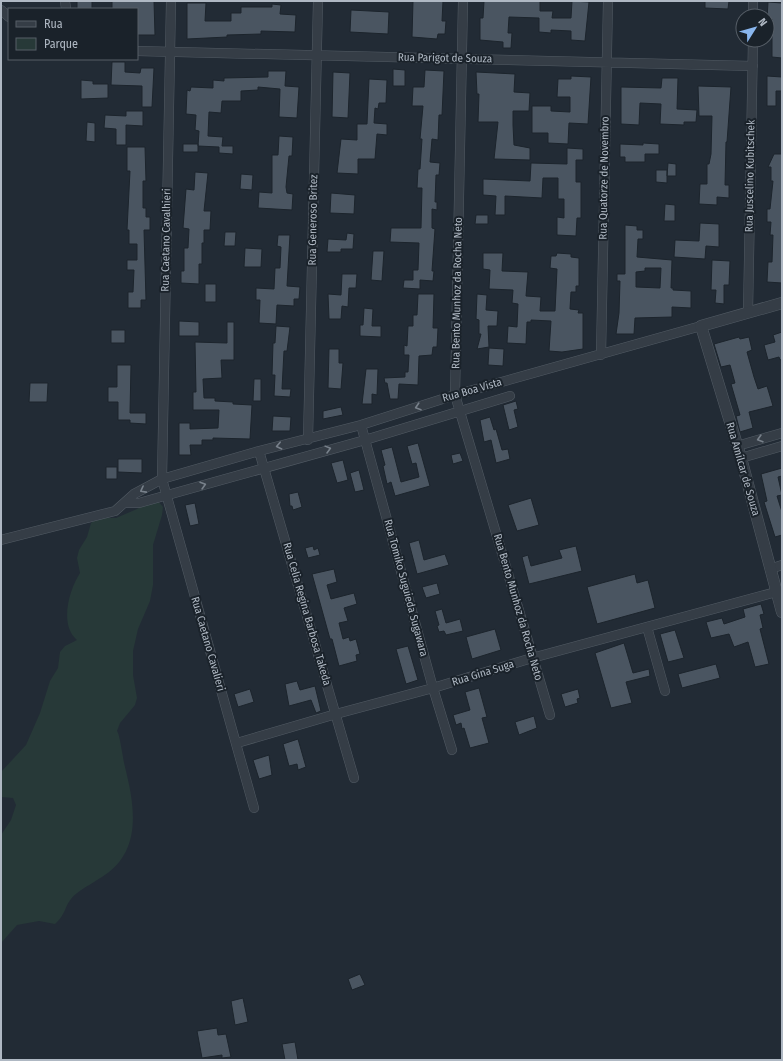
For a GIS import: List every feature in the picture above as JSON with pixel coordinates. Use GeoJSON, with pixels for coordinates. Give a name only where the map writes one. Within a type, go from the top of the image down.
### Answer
{"type":"FeatureCollection","features":[{"type":"Feature","properties":{"kind":"street","name":"Rua Caetano Cavalhieri"},"geometry":{"type":"LineString","coordinates":[[162,480],[171,1]]}},
{"type":"Feature","properties":{"kind":"street","name":"Rua Generoso Britez"},"geometry":{"type":"LineString","coordinates":[[308,440],[318,1]]}},
{"type":"Feature","properties":{"kind":"street","name":"Rua Bento Munhoz da Rocha Neto"},"geometry":{"type":"LineString","coordinates":[[463,1],[455,395],[550,715]]}},
{"type":"Feature","properties":{"kind":"street","name":"Rua Quatorze de Novembro"},"geometry":{"type":"LineString","coordinates":[[601,355],[608,1]]}},
{"type":"Feature","properties":{"kind":"street","name":"Rua Juscelino Kubitschek"},"geometry":{"type":"LineString","coordinates":[[748,313],[753,48]]}},
{"type":"Feature","properties":{"kind":"street","name":"Rua Parigot de Souza"},"geometry":{"type":"LineString","coordinates":[[138,51],[606,61],[753,66]]}},
{"type":"Feature","properties":{"kind":"street","name":"Rua Boa Vista"},"geometry":{"type":"LineString","coordinates":[[1,540],[106,515],[115,511],[126,503],[134,494],[162,480],[259,451],[308,440],[361,425],[455,395],[782,303]]}},
{"type":"Feature","properties":{"kind":"street","name":"Rua Amílcar de Souza"},"geometry":{"type":"LineString","coordinates":[[701,326],[741,458],[782,612]]}},
{"type":"Feature","properties":{"kind":"street","name":"Rua Boa Vista"},"geometry":{"type":"LineString","coordinates":[[126,503],[139,503],[365,440],[510,396]]}},
{"type":"Feature","properties":{"kind":"street","name":"Rua Tomiko Suguieda Sugawara"},"geometry":{"type":"LineString","coordinates":[[361,425],[433,688],[452,750]]}},
{"type":"Feature","properties":{"kind":"street"},"geometry":{"type":"LineString","coordinates":[[737,446],[782,433]]}},
{"type":"Feature","properties":{"kind":"street"},"geometry":{"type":"LineString","coordinates":[[741,458],[782,446]]}},
{"type":"Feature","properties":{"kind":"street","name":"Rua Celia Regina Barbosa Takeda"},"geometry":{"type":"LineString","coordinates":[[259,451],[354,778]]}},
{"type":"Feature","properties":{"kind":"street","name":"Rua Caetano Cavalieri"},"geometry":{"type":"LineString","coordinates":[[162,480],[254,808]]}},
{"type":"Feature","properties":{"kind":"street"},"geometry":{"type":"LineString","coordinates":[[770,569],[782,565]]}},
{"type":"Feature","properties":{"kind":"street","name":"Rua Gina Suga"},"geometry":{"type":"LineString","coordinates":[[236,743],[433,688],[532,658],[776,592]]}},
{"type":"Feature","properties":{"kind":"street"},"geometry":{"type":"LineString","coordinates":[[647,627],[666,691]]}},
{"type":"Feature","properties":{"kind":"green space"},"geometry":{"type":"Polygon","coordinates":[[[157,500],[163,507],[153,545],[153,585],[150,601],[138,629],[133,651],[133,675],[137,698],[135,705],[120,723],[117,731],[133,809],[131,837],[127,850],[120,862],[109,872],[83,889],[71,899],[61,917],[55,924],[39,921],[17,925],[1,943],[1,835],[11,820],[16,805],[13,798],[1,797],[1,772],[26,745],[40,713],[50,681],[58,668],[60,652],[65,646],[77,640],[68,626],[67,617],[69,598],[80,573],[77,558],[79,550],[87,537],[91,523],[97,518],[116,518],[137,509],[150,501],[157,500]]]}},
{"type":"Feature","properties":{"kind":"building"},"geometry":{"type":"Polygon","coordinates":[[[77,1],[92,1],[92,8],[77,8],[77,1]]]}},
{"type":"Feature","properties":{"kind":"building"},"geometry":{"type":"Polygon","coordinates":[[[112,1],[154,1],[155,35],[138,35],[138,8],[112,8],[112,1]]]}},
{"type":"Feature","properties":{"kind":"building"},"geometry":{"type":"Polygon","coordinates":[[[413,1],[443,1],[442,21],[446,21],[445,34],[438,34],[437,39],[412,37],[413,1]]]}},
{"type":"Feature","properties":{"kind":"building"},"geometry":{"type":"Polygon","coordinates":[[[484,1],[540,1],[540,11],[553,11],[552,18],[571,18],[572,1],[589,2],[585,41],[571,40],[571,31],[551,30],[551,33],[539,32],[539,18],[509,17],[508,33],[512,33],[511,48],[503,48],[503,42],[480,40],[480,18],[483,18],[484,1]]]}},
{"type":"Feature","properties":{"kind":"building"},"geometry":{"type":"Polygon","coordinates":[[[705,1],[729,1],[728,9],[705,8],[705,1]]]}},
{"type":"Feature","properties":{"kind":"building"},"geometry":{"type":"Polygon","coordinates":[[[768,2],[782,3],[782,58],[772,57],[772,48],[775,48],[775,8],[768,8],[768,2]]]}},
{"type":"Feature","properties":{"kind":"building"},"geometry":{"type":"Polygon","coordinates":[[[187,3],[206,3],[205,21],[231,21],[231,13],[241,13],[241,7],[272,7],[272,4],[281,5],[280,14],[296,15],[295,32],[261,31],[261,34],[227,35],[227,37],[187,39],[187,3]]]}},
{"type":"Feature","properties":{"kind":"building"},"geometry":{"type":"Polygon","coordinates":[[[351,10],[389,12],[388,34],[350,32],[351,10]]]}},
{"type":"Feature","properties":{"kind":"building"},"geometry":{"type":"Polygon","coordinates":[[[112,62],[125,62],[125,72],[140,73],[141,68],[154,68],[152,107],[142,107],[142,86],[111,85],[112,62]]]}},
{"type":"Feature","properties":{"kind":"building"},"geometry":{"type":"Polygon","coordinates":[[[393,69],[405,70],[405,86],[393,86],[393,69]]]}},
{"type":"Feature","properties":{"kind":"building"},"geometry":{"type":"Polygon","coordinates":[[[425,70],[444,71],[442,115],[439,115],[438,140],[432,139],[430,162],[440,163],[439,175],[436,175],[435,202],[437,202],[437,210],[432,209],[432,228],[435,229],[432,271],[434,271],[433,281],[420,280],[420,289],[403,288],[404,280],[413,280],[413,270],[418,270],[419,243],[390,242],[391,228],[421,228],[422,188],[417,188],[418,169],[420,169],[422,139],[420,139],[423,106],[412,106],[413,87],[424,87],[425,70]]]}},
{"type":"Feature","properties":{"kind":"building"},"geometry":{"type":"Polygon","coordinates":[[[268,71],[286,71],[285,86],[299,87],[297,118],[279,117],[280,89],[258,87],[258,90],[241,91],[241,101],[222,101],[221,113],[209,112],[208,136],[223,137],[222,146],[233,146],[233,154],[219,153],[219,147],[198,146],[199,131],[195,130],[196,115],[186,114],[187,90],[190,91],[191,87],[213,88],[213,80],[224,81],[224,78],[268,77],[268,71]]]}},
{"type":"Feature","properties":{"kind":"building"},"geometry":{"type":"Polygon","coordinates":[[[333,72],[350,73],[348,118],[332,117],[333,72]]]}},
{"type":"Feature","properties":{"kind":"building"},"geometry":{"type":"Polygon","coordinates":[[[476,72],[515,74],[514,92],[530,93],[529,111],[513,111],[513,125],[514,145],[530,148],[530,160],[494,159],[498,122],[478,122],[479,94],[477,94],[476,72]]]}},
{"type":"Feature","properties":{"kind":"building"},"geometry":{"type":"Polygon","coordinates":[[[571,76],[591,77],[588,124],[569,123],[568,144],[548,143],[548,133],[532,133],[532,106],[551,106],[551,111],[570,112],[570,97],[557,97],[558,79],[571,79],[571,76]]]}},
{"type":"Feature","properties":{"kind":"building"},"geometry":{"type":"Polygon","coordinates":[[[767,76],[782,77],[782,91],[776,91],[776,106],[767,106],[767,76]]]}},
{"type":"Feature","properties":{"kind":"building"},"geometry":{"type":"Polygon","coordinates":[[[662,78],[678,78],[677,109],[697,110],[696,122],[684,122],[684,125],[660,124],[661,104],[640,103],[639,125],[621,124],[621,87],[661,88],[662,78]]]}},
{"type":"Feature","properties":{"kind":"building"},"geometry":{"type":"Polygon","coordinates":[[[369,79],[387,80],[386,103],[379,103],[378,109],[375,108],[374,123],[387,124],[387,135],[377,134],[375,159],[358,159],[358,174],[337,173],[341,139],[357,140],[357,124],[367,124],[369,79]]]}},
{"type":"Feature","properties":{"kind":"building"},"geometry":{"type":"Polygon","coordinates":[[[81,80],[93,81],[93,84],[108,84],[108,98],[81,99],[81,80]]]}},
{"type":"Feature","properties":{"kind":"building"},"geometry":{"type":"Polygon","coordinates":[[[698,86],[731,87],[726,142],[725,185],[729,185],[729,198],[717,197],[717,205],[699,204],[700,184],[707,184],[707,164],[709,164],[711,154],[712,116],[699,116],[698,86]]]}},
{"type":"Feature","properties":{"kind":"building"},"geometry":{"type":"Polygon","coordinates":[[[126,111],[143,111],[143,126],[126,125],[126,145],[116,145],[116,129],[104,128],[105,115],[126,116],[126,111]]]}},
{"type":"Feature","properties":{"kind":"building"},"geometry":{"type":"Polygon","coordinates":[[[87,122],[95,123],[95,142],[86,141],[87,122]]]}},
{"type":"Feature","properties":{"kind":"building"},"geometry":{"type":"Polygon","coordinates":[[[279,136],[293,137],[292,156],[289,156],[286,187],[287,193],[293,194],[292,210],[258,208],[259,192],[272,193],[272,155],[278,155],[279,136]]]}},
{"type":"Feature","properties":{"kind":"building"},"geometry":{"type":"Polygon","coordinates":[[[643,143],[659,144],[659,154],[645,154],[645,162],[625,162],[625,157],[620,157],[620,144],[643,145],[643,143]]]}},
{"type":"Feature","properties":{"kind":"building"},"geometry":{"type":"Polygon","coordinates":[[[183,144],[198,144],[198,152],[183,152],[183,144]]]}},
{"type":"Feature","properties":{"kind":"building"},"geometry":{"type":"Polygon","coordinates":[[[127,147],[145,147],[146,181],[143,181],[143,208],[146,208],[146,217],[150,217],[150,230],[144,230],[146,300],[141,300],[141,308],[128,308],[128,292],[133,292],[134,270],[127,270],[127,260],[137,260],[137,244],[129,244],[129,230],[127,230],[130,171],[127,171],[127,147]]]}},
{"type":"Feature","properties":{"kind":"building"},"geometry":{"type":"Polygon","coordinates":[[[567,148],[583,149],[583,160],[576,160],[576,182],[581,182],[581,218],[577,218],[576,236],[557,235],[557,217],[564,218],[564,199],[558,199],[558,178],[543,178],[542,198],[505,196],[505,215],[495,215],[496,196],[483,195],[483,179],[530,181],[531,163],[567,164],[567,148]]]}},
{"type":"Feature","properties":{"kind":"building"},"geometry":{"type":"Polygon","coordinates":[[[774,154],[782,154],[782,283],[767,282],[768,262],[772,262],[773,235],[770,235],[771,222],[767,222],[767,209],[770,209],[773,181],[771,181],[771,167],[768,167],[774,154]]]}},
{"type":"Feature","properties":{"kind":"building"},"geometry":{"type":"Polygon","coordinates":[[[668,163],[676,164],[676,176],[667,176],[668,163]]]}},
{"type":"Feature","properties":{"kind":"building"},"geometry":{"type":"Polygon","coordinates":[[[656,170],[667,170],[667,183],[656,182],[656,170]]]}},
{"type":"Feature","properties":{"kind":"building"},"geometry":{"type":"Polygon","coordinates":[[[195,172],[208,173],[204,211],[211,211],[210,230],[204,230],[204,243],[202,243],[202,264],[199,264],[199,284],[181,283],[181,271],[184,271],[184,248],[188,248],[189,229],[183,228],[186,189],[194,190],[195,172]]]}},
{"type":"Feature","properties":{"kind":"building"},"geometry":{"type":"Polygon","coordinates":[[[241,174],[253,175],[252,190],[240,189],[241,174]]]}},
{"type":"Feature","properties":{"kind":"building"},"geometry":{"type":"Polygon","coordinates":[[[331,193],[355,195],[354,214],[330,213],[331,193]]]}},
{"type":"Feature","properties":{"kind":"building"},"geometry":{"type":"Polygon","coordinates":[[[665,204],[675,205],[675,221],[664,221],[665,204]]]}},
{"type":"Feature","properties":{"kind":"building"},"geometry":{"type":"Polygon","coordinates":[[[476,215],[488,215],[488,224],[475,224],[476,215]]]}},
{"type":"Feature","properties":{"kind":"building"},"geometry":{"type":"Polygon","coordinates":[[[700,223],[719,224],[719,247],[706,246],[705,259],[674,257],[675,240],[699,241],[700,223]]]}},
{"type":"Feature","properties":{"kind":"building"},"geometry":{"type":"Polygon","coordinates":[[[625,225],[637,226],[637,230],[643,230],[643,239],[638,239],[637,257],[672,260],[671,288],[673,288],[673,290],[691,291],[691,308],[672,307],[672,317],[635,318],[634,334],[616,334],[619,313],[620,281],[617,281],[617,274],[625,274],[625,225]],[[645,268],[645,271],[636,272],[636,287],[660,288],[661,268],[645,268]]]}},
{"type":"Feature","properties":{"kind":"building"},"geometry":{"type":"Polygon","coordinates":[[[225,232],[236,232],[235,246],[224,246],[225,232]]]}},
{"type":"Feature","properties":{"kind":"building"},"geometry":{"type":"Polygon","coordinates":[[[347,233],[354,234],[353,249],[341,249],[341,252],[327,252],[328,239],[346,240],[347,233]]]}},
{"type":"Feature","properties":{"kind":"building"},"geometry":{"type":"Polygon","coordinates":[[[278,235],[290,235],[287,286],[300,287],[299,299],[294,299],[294,306],[277,305],[276,324],[259,323],[260,300],[256,300],[256,288],[274,289],[275,268],[280,268],[281,247],[277,246],[278,235]]]}},
{"type":"Feature","properties":{"kind":"building"},"geometry":{"type":"Polygon","coordinates":[[[245,248],[262,249],[261,267],[244,267],[245,248]]]}},
{"type":"Feature","properties":{"kind":"building"},"geometry":{"type":"Polygon","coordinates":[[[373,251],[384,251],[382,281],[371,280],[373,251]]]}},
{"type":"Feature","properties":{"kind":"building"},"geometry":{"type":"Polygon","coordinates":[[[483,253],[503,253],[502,271],[528,272],[526,296],[541,297],[540,311],[555,311],[557,269],[550,268],[551,256],[556,256],[557,253],[571,254],[571,257],[579,258],[579,286],[576,286],[576,292],[571,292],[570,309],[579,310],[578,313],[583,313],[583,349],[562,352],[549,351],[551,321],[531,320],[531,322],[527,322],[526,344],[507,343],[508,326],[517,327],[518,304],[512,303],[513,290],[489,289],[490,270],[483,269],[483,253]]]}},
{"type":"Feature","properties":{"kind":"building"},"geometry":{"type":"Polygon","coordinates":[[[712,260],[730,261],[729,285],[724,285],[724,304],[715,303],[716,290],[711,290],[712,260]]]}},
{"type":"Feature","properties":{"kind":"building"},"geometry":{"type":"Polygon","coordinates":[[[342,274],[357,274],[356,288],[349,288],[348,307],[342,306],[341,319],[329,319],[328,294],[341,295],[342,274]]]}},
{"type":"Feature","properties":{"kind":"building"},"geometry":{"type":"Polygon","coordinates":[[[205,284],[216,284],[216,302],[205,302],[205,284]]]}},
{"type":"Feature","properties":{"kind":"building"},"geometry":{"type":"Polygon","coordinates":[[[418,294],[434,294],[433,328],[438,328],[437,347],[433,347],[432,355],[419,356],[418,385],[399,384],[398,399],[390,399],[387,383],[385,383],[384,378],[405,377],[405,372],[408,372],[409,355],[404,355],[404,345],[407,346],[408,326],[413,326],[413,315],[417,315],[418,294]]]}},
{"type":"Feature","properties":{"kind":"building"},"geometry":{"type":"Polygon","coordinates":[[[477,294],[487,295],[486,310],[498,311],[497,326],[488,326],[489,347],[477,349],[481,334],[479,334],[479,320],[476,319],[477,294]]]}},
{"type":"Feature","properties":{"kind":"building"},"geometry":{"type":"Polygon","coordinates":[[[364,308],[373,309],[372,326],[381,326],[381,337],[360,336],[360,325],[363,325],[364,308]]]}},
{"type":"Feature","properties":{"kind":"building"},"geometry":{"type":"Polygon","coordinates":[[[179,321],[199,322],[199,336],[179,336],[179,321]]]}},
{"type":"Feature","properties":{"kind":"building"},"geometry":{"type":"Polygon","coordinates":[[[227,322],[234,322],[234,360],[221,360],[222,378],[203,379],[204,398],[215,398],[215,401],[233,402],[233,404],[252,405],[250,439],[213,438],[213,440],[202,440],[202,445],[190,445],[191,455],[179,455],[179,423],[190,423],[190,429],[218,428],[219,410],[193,410],[193,392],[196,392],[195,342],[227,343],[227,322]]]}},
{"type":"Feature","properties":{"kind":"building"},"geometry":{"type":"Polygon","coordinates":[[[276,326],[290,327],[287,351],[284,351],[282,389],[291,389],[290,397],[274,396],[275,375],[272,375],[273,343],[275,343],[276,326]]]}},
{"type":"Feature","properties":{"kind":"building"},"geometry":{"type":"Polygon","coordinates":[[[111,330],[125,330],[125,343],[111,343],[111,330]]]}},
{"type":"Feature","properties":{"kind":"building"},"geometry":{"type":"Polygon","coordinates":[[[782,332],[782,359],[780,360],[779,357],[768,360],[764,345],[775,342],[773,335],[782,332]]]}},
{"type":"Feature","properties":{"kind":"building"},"geometry":{"type":"Polygon","coordinates":[[[739,337],[740,339],[749,337],[752,350],[747,352],[758,389],[767,386],[773,406],[749,412],[753,428],[740,432],[736,416],[740,415],[731,384],[735,383],[730,365],[721,367],[714,344],[739,337]]]}},
{"type":"Feature","properties":{"kind":"building"},"geometry":{"type":"Polygon","coordinates":[[[489,348],[504,349],[503,366],[488,365],[489,348]]]}},
{"type":"Feature","properties":{"kind":"building"},"geometry":{"type":"Polygon","coordinates":[[[329,349],[339,349],[339,363],[343,363],[341,389],[328,388],[329,349]]]}},
{"type":"Feature","properties":{"kind":"building"},"geometry":{"type":"Polygon","coordinates":[[[117,365],[131,365],[130,413],[146,413],[146,424],[130,423],[130,420],[118,420],[118,402],[108,402],[108,387],[117,387],[117,365]]]}},
{"type":"Feature","properties":{"kind":"building"},"geometry":{"type":"Polygon","coordinates":[[[366,369],[378,369],[377,395],[372,394],[372,404],[362,404],[366,369]]]}},
{"type":"Feature","properties":{"kind":"building"},"geometry":{"type":"Polygon","coordinates":[[[254,379],[261,379],[261,401],[253,401],[254,379]]]}},
{"type":"Feature","properties":{"kind":"building"},"geometry":{"type":"Polygon","coordinates":[[[30,383],[48,383],[47,402],[29,402],[30,383]]]}},
{"type":"Feature","properties":{"kind":"building"},"geometry":{"type":"Polygon","coordinates":[[[516,401],[518,409],[514,410],[518,427],[509,430],[503,405],[516,401]]]}},
{"type":"Feature","properties":{"kind":"building"},"geometry":{"type":"Polygon","coordinates":[[[341,407],[343,415],[323,419],[323,411],[341,407]]]}},
{"type":"Feature","properties":{"kind":"building"},"geometry":{"type":"Polygon","coordinates":[[[273,416],[291,417],[290,431],[272,431],[273,416]]]}},
{"type":"Feature","properties":{"kind":"building"},"geometry":{"type":"Polygon","coordinates":[[[490,417],[494,430],[496,429],[502,450],[508,449],[510,459],[496,463],[491,440],[484,442],[480,420],[490,417]]]}},
{"type":"Feature","properties":{"kind":"building"},"geometry":{"type":"Polygon","coordinates":[[[418,443],[430,486],[395,496],[391,482],[387,484],[383,466],[385,465],[381,450],[392,447],[401,482],[419,477],[416,463],[412,464],[407,446],[418,443]]]}},
{"type":"Feature","properties":{"kind":"building"},"geometry":{"type":"Polygon","coordinates":[[[460,453],[463,461],[453,464],[451,455],[460,453]]]}},
{"type":"Feature","properties":{"kind":"building"},"geometry":{"type":"Polygon","coordinates":[[[118,459],[142,459],[142,473],[118,472],[118,459]]]}},
{"type":"Feature","properties":{"kind":"building"},"geometry":{"type":"Polygon","coordinates":[[[343,460],[348,480],[337,483],[331,463],[343,460]]]}},
{"type":"Feature","properties":{"kind":"building"},"geometry":{"type":"Polygon","coordinates":[[[106,467],[117,467],[117,479],[106,479],[106,467]]]}},
{"type":"Feature","properties":{"kind":"building"},"geometry":{"type":"Polygon","coordinates":[[[782,468],[782,476],[778,477],[782,495],[777,496],[782,512],[782,535],[775,537],[764,502],[767,501],[761,474],[782,468]]]}},
{"type":"Feature","properties":{"kind":"building"},"geometry":{"type":"Polygon","coordinates":[[[359,470],[364,490],[355,492],[350,473],[359,470]]]}},
{"type":"Feature","properties":{"kind":"building"},"geometry":{"type":"Polygon","coordinates":[[[298,492],[302,507],[293,510],[292,506],[290,506],[289,494],[298,492]]]}},
{"type":"Feature","properties":{"kind":"building"},"geometry":{"type":"Polygon","coordinates":[[[531,498],[539,525],[517,531],[508,505],[531,498]]]}},
{"type":"Feature","properties":{"kind":"building"},"geometry":{"type":"Polygon","coordinates":[[[195,503],[199,524],[190,526],[185,505],[195,503]]]}},
{"type":"Feature","properties":{"kind":"building"},"geometry":{"type":"Polygon","coordinates":[[[419,540],[424,560],[445,554],[449,565],[417,574],[409,543],[419,540]]]}},
{"type":"Feature","properties":{"kind":"building"},"geometry":{"type":"Polygon","coordinates":[[[313,546],[314,550],[318,548],[320,555],[308,558],[305,548],[313,546]]]}},
{"type":"Feature","properties":{"kind":"building"},"geometry":{"type":"Polygon","coordinates":[[[576,546],[582,571],[529,584],[522,557],[528,555],[531,566],[562,558],[559,550],[576,546]]]}},
{"type":"Feature","properties":{"kind":"building"},"geometry":{"type":"Polygon","coordinates":[[[334,569],[337,582],[327,585],[331,599],[354,593],[357,604],[344,608],[348,621],[339,623],[343,639],[349,637],[350,641],[356,639],[360,654],[356,655],[357,661],[339,666],[312,574],[334,569]]]}},
{"type":"Feature","properties":{"kind":"building"},"geometry":{"type":"Polygon","coordinates":[[[635,574],[637,583],[648,580],[655,608],[597,624],[587,587],[635,574]]]}},
{"type":"Feature","properties":{"kind":"building"},"geometry":{"type":"Polygon","coordinates":[[[437,583],[440,594],[426,598],[422,587],[437,583]]]}},
{"type":"Feature","properties":{"kind":"building"},"geometry":{"type":"Polygon","coordinates":[[[761,604],[764,614],[760,615],[763,628],[760,629],[769,664],[755,667],[748,642],[734,647],[729,634],[711,638],[706,622],[722,618],[724,624],[745,617],[743,609],[761,604]]]}},
{"type":"Feature","properties":{"kind":"building"},"geometry":{"type":"Polygon","coordinates":[[[442,609],[446,623],[460,619],[463,631],[446,635],[444,631],[439,632],[437,626],[439,625],[435,611],[442,609]]]}},
{"type":"Feature","properties":{"kind":"building"},"geometry":{"type":"Polygon","coordinates":[[[495,629],[501,650],[472,659],[466,637],[495,629]]]}},
{"type":"Feature","properties":{"kind":"building"},"geometry":{"type":"Polygon","coordinates":[[[675,630],[684,658],[668,662],[660,634],[675,630]]]}},
{"type":"Feature","properties":{"kind":"building"},"geometry":{"type":"Polygon","coordinates":[[[624,643],[633,673],[649,669],[650,676],[626,682],[632,703],[611,708],[595,653],[624,643]]]}},
{"type":"Feature","properties":{"kind":"building"},"geometry":{"type":"Polygon","coordinates":[[[408,646],[418,680],[406,684],[396,649],[408,646]]]}},
{"type":"Feature","properties":{"kind":"building"},"geometry":{"type":"Polygon","coordinates":[[[716,664],[720,678],[682,688],[678,674],[716,664]]]}},
{"type":"Feature","properties":{"kind":"building"},"geometry":{"type":"Polygon","coordinates":[[[297,681],[300,690],[315,686],[321,711],[316,713],[311,700],[289,706],[285,684],[297,681]]]}},
{"type":"Feature","properties":{"kind":"building"},"geometry":{"type":"Polygon","coordinates":[[[479,688],[487,717],[482,718],[489,743],[470,748],[464,728],[462,729],[461,723],[456,725],[453,715],[470,710],[465,692],[479,688]]]}},
{"type":"Feature","properties":{"kind":"building"},"geometry":{"type":"Polygon","coordinates":[[[250,689],[254,702],[238,707],[234,694],[250,689]]]}},
{"type":"Feature","properties":{"kind":"building"},"geometry":{"type":"Polygon","coordinates":[[[578,689],[580,698],[577,699],[578,703],[565,707],[561,694],[578,689]]]}},
{"type":"Feature","properties":{"kind":"building"},"geometry":{"type":"Polygon","coordinates":[[[534,716],[537,728],[519,735],[515,722],[534,716]]]}},
{"type":"Feature","properties":{"kind":"building"},"geometry":{"type":"Polygon","coordinates":[[[298,739],[306,767],[298,770],[297,764],[289,766],[283,744],[298,739]]]}},
{"type":"Feature","properties":{"kind":"building"},"geometry":{"type":"Polygon","coordinates":[[[269,755],[272,775],[259,779],[253,760],[269,755]]]}},
{"type":"Feature","properties":{"kind":"building"},"geometry":{"type":"Polygon","coordinates":[[[360,974],[365,985],[352,990],[348,979],[360,974]]]}},
{"type":"Feature","properties":{"kind":"building"},"geometry":{"type":"Polygon","coordinates":[[[243,998],[248,1022],[235,1025],[231,1001],[243,998]]]}},
{"type":"Feature","properties":{"kind":"building"},"geometry":{"type":"Polygon","coordinates":[[[217,1028],[218,1035],[226,1034],[231,1057],[222,1058],[222,1055],[202,1058],[197,1031],[217,1028]]]}},
{"type":"Feature","properties":{"kind":"building"},"geometry":{"type":"Polygon","coordinates":[[[295,1042],[298,1060],[285,1060],[282,1044],[295,1042]]]}}]}
